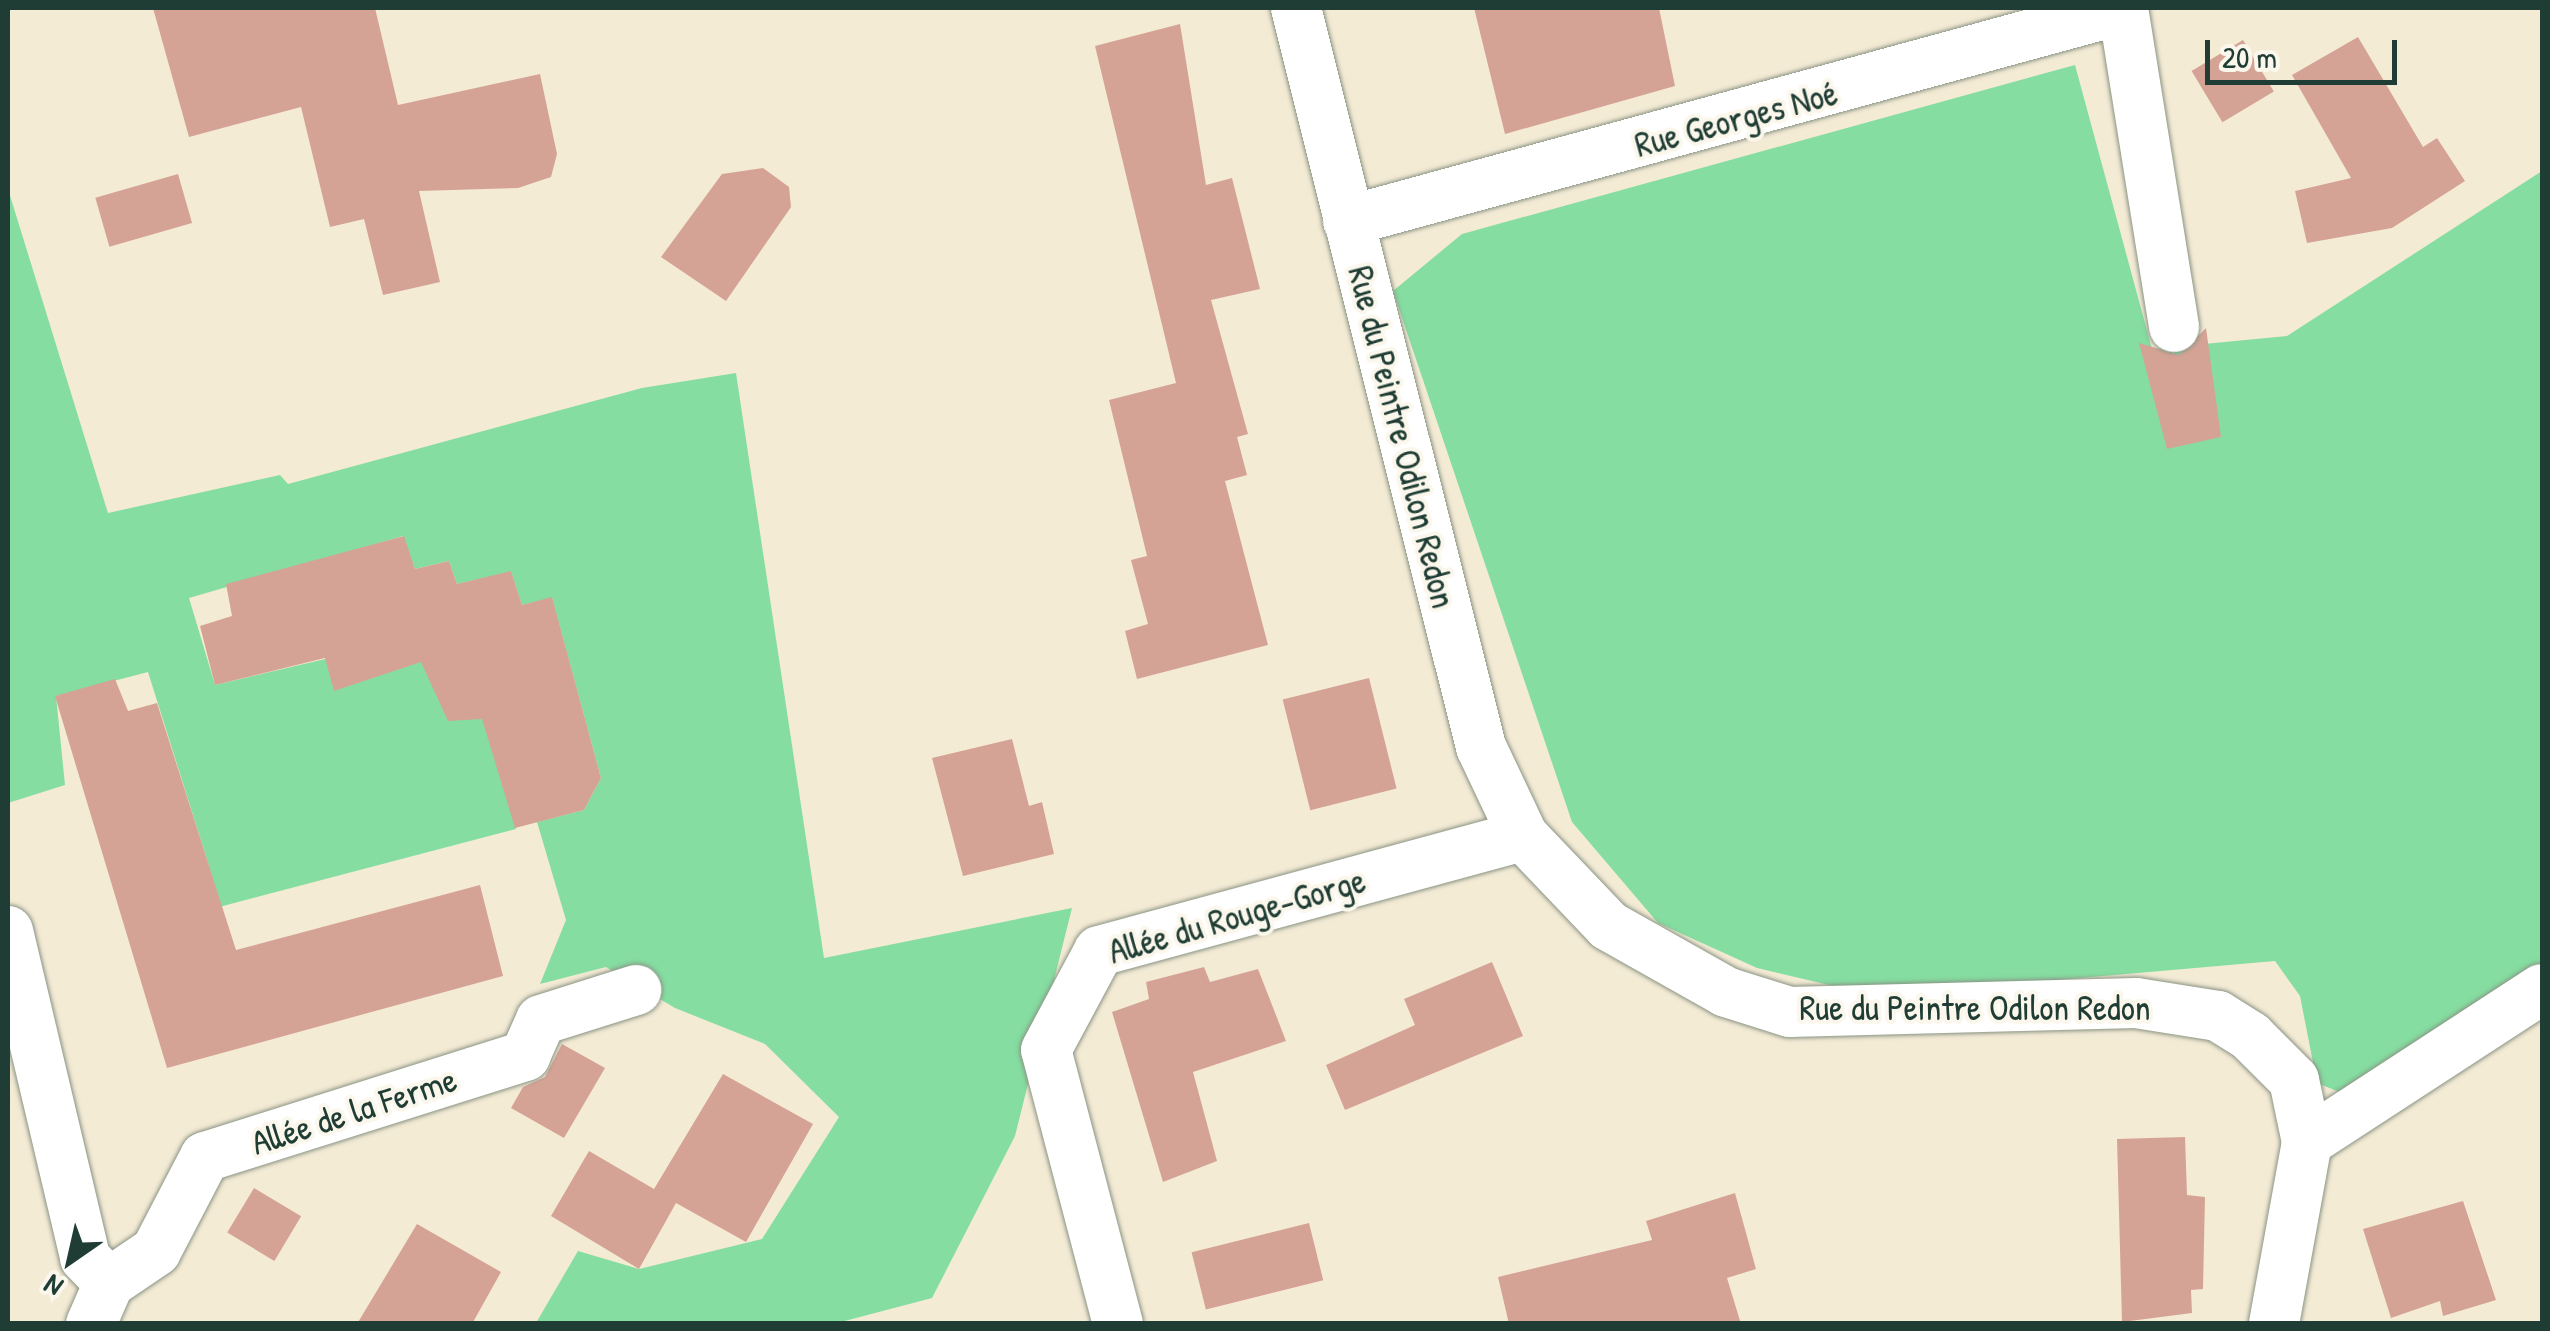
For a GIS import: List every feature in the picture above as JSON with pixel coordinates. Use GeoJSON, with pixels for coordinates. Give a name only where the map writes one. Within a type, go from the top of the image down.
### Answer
{"type":"FeatureCollection","features":[{"type":"Feature","properties":{"kind":"street","name":"Rue du Peintre Odilon Redon"},"geometry":{"type":"LineString","coordinates":[[1296,8],[1481,747],[1523,836],[1608,926],[1726,992],[1790,1012],[2136,1003],[2218,1016],[2294,1080],[2307,1142],[2274,1324]]}},
{"type":"Feature","properties":{"kind":"street","name":"Rue Georges Noé"},"geometry":{"type":"LineString","coordinates":[[1348,221],[2123,8],[2174,326]]}},
{"type":"Feature","properties":{"kind":"street","name":"Allée du Rouge-Gorge"},"geometry":{"type":"LineString","coordinates":[[1118,1324],[1046,1050],[1099,951],[1523,836]]}},
{"type":"Feature","properties":{"kind":"street","name":"Allée de la Ferme"},"geometry":{"type":"LineString","coordinates":[[8,930],[84,1258],[100,1303],[156,1252],[206,1157],[525,1056],[541,1020],[636,990]]}},
{"type":"Feature","properties":{"kind":"street"},"geometry":{"type":"LineString","coordinates":[[2307,1142],[2542,989]]}},
{"type":"Feature","properties":{"kind":"green space"},"geometry":{"type":"Polygon","coordinates":[[[2075,65],[2152,349],[2287,336],[2542,171],[2542,966],[2347,1095],[2317,1083],[2300,996],[2275,961],[1876,996],[1757,968],[1658,923],[1572,822],[1393,291],[1462,234],[2075,65]]]}},
{"type":"Feature","properties":{"kind":"green space"},"geometry":{"type":"Polygon","coordinates":[[[8,189],[108,513],[280,475],[288,484],[642,388],[736,373],[824,958],[1072,908],[1015,1136],[932,1298],[837,1323],[536,1323],[578,1251],[639,1269],[762,1239],[839,1117],[765,1044],[675,1008],[606,967],[540,984],[566,920],[537,822],[584,810],[601,778],[552,598],[522,605],[511,572],[457,584],[449,561],[415,569],[403,536],[189,598],[215,685],[457,628],[516,829],[185,916],[209,866],[148,672],[56,696],[65,785],[8,803],[8,189]]]}},
{"type":"Feature","properties":{"kind":"building"},"geometry":{"type":"Polygon","coordinates":[[[153,8],[375,8],[398,105],[540,74],[557,154],[551,177],[518,188],[419,191],[440,282],[383,295],[364,219],[330,227],[301,107],[189,137],[153,8]]]}},
{"type":"Feature","properties":{"kind":"building"},"geometry":{"type":"Polygon","coordinates":[[[1474,8],[1659,8],[1675,86],[1505,134],[1474,8]]]}},
{"type":"Feature","properties":{"kind":"building"},"geometry":{"type":"Polygon","coordinates":[[[1180,24],[1206,185],[1232,178],[1260,289],[1211,300],[1248,434],[1237,437],[1247,475],[1225,481],[1268,645],[1137,679],[1125,631],[1148,624],[1131,560],[1147,556],[1109,400],[1176,383],[1095,46],[1180,24]]]}},
{"type":"Feature","properties":{"kind":"building"},"geometry":{"type":"Polygon","coordinates":[[[2358,37],[2423,147],[2437,138],[2465,181],[2392,228],[2307,243],[2295,191],[2351,178],[2292,75],[2358,37]]]}},
{"type":"Feature","properties":{"kind":"building"},"geometry":{"type":"Polygon","coordinates":[[[2243,40],[2274,91],[2222,122],[2192,71],[2243,40]]]}},
{"type":"Feature","properties":{"kind":"building"},"geometry":{"type":"Polygon","coordinates":[[[763,168],[789,187],[791,207],[726,301],[661,257],[722,174],[763,168]]]}},
{"type":"Feature","properties":{"kind":"building"},"geometry":{"type":"Polygon","coordinates":[[[178,174],[192,223],[109,247],[95,198],[178,174]]]}},
{"type":"Feature","properties":{"kind":"building"},"geometry":{"type":"Polygon","coordinates":[[[2206,328],[2221,437],[2167,449],[2139,343],[2179,355],[2206,328]]]}},
{"type":"Feature","properties":{"kind":"building"},"geometry":{"type":"Polygon","coordinates":[[[404,536],[415,569],[449,561],[457,584],[511,571],[522,605],[552,597],[601,778],[584,810],[515,828],[482,719],[448,721],[421,662],[334,691],[325,658],[215,685],[200,626],[232,616],[226,584],[404,536]]]}},
{"type":"Feature","properties":{"kind":"building"},"geometry":{"type":"Polygon","coordinates":[[[1369,678],[1397,789],[1310,810],[1283,700],[1369,678]]]}},
{"type":"Feature","properties":{"kind":"building"},"geometry":{"type":"Polygon","coordinates":[[[115,679],[128,711],[157,703],[236,950],[480,885],[503,976],[167,1068],[55,696],[115,679]]]}},
{"type":"Feature","properties":{"kind":"building"},"geometry":{"type":"Polygon","coordinates":[[[1012,739],[1029,806],[1042,802],[1054,854],[963,876],[932,758],[1012,739]]]}},
{"type":"Feature","properties":{"kind":"building"},"geometry":{"type":"Polygon","coordinates":[[[1492,962],[1523,1036],[1345,1110],[1326,1065],[1415,1025],[1404,999],[1492,962]]]}},
{"type":"Feature","properties":{"kind":"building"},"geometry":{"type":"Polygon","coordinates":[[[1204,967],[1210,982],[1258,969],[1286,1041],[1193,1072],[1217,1161],[1163,1182],[1112,1012],[1149,999],[1146,982],[1204,967]]]}},
{"type":"Feature","properties":{"kind":"building"},"geometry":{"type":"Polygon","coordinates":[[[562,1044],[605,1068],[564,1138],[511,1108],[523,1087],[545,1077],[562,1044]]]}},
{"type":"Feature","properties":{"kind":"building"},"geometry":{"type":"Polygon","coordinates":[[[723,1074],[813,1124],[746,1242],[676,1203],[639,1269],[551,1216],[589,1151],[654,1189],[723,1074]]]}},
{"type":"Feature","properties":{"kind":"building"},"geometry":{"type":"Polygon","coordinates":[[[2185,1137],[2187,1195],[2205,1197],[2203,1289],[2191,1290],[2192,1313],[2122,1322],[2117,1139],[2185,1137]]]}},
{"type":"Feature","properties":{"kind":"building"},"geometry":{"type":"Polygon","coordinates":[[[254,1188],[301,1216],[274,1261],[227,1233],[254,1188]]]}},
{"type":"Feature","properties":{"kind":"building"},"geometry":{"type":"Polygon","coordinates":[[[1735,1193],[1756,1269],[1727,1278],[1741,1324],[1509,1324],[1498,1277],[1652,1240],[1646,1221],[1735,1193]]]}},
{"type":"Feature","properties":{"kind":"building"},"geometry":{"type":"Polygon","coordinates":[[[2463,1201],[2496,1300],[2443,1316],[2440,1301],[2391,1318],[2363,1229],[2463,1201]]]}},
{"type":"Feature","properties":{"kind":"building"},"geometry":{"type":"Polygon","coordinates":[[[1309,1223],[1323,1280],[1206,1310],[1192,1252],[1309,1223]]]}},
{"type":"Feature","properties":{"kind":"building"},"geometry":{"type":"Polygon","coordinates":[[[417,1224],[501,1272],[472,1324],[357,1324],[417,1224]]]}}]}
